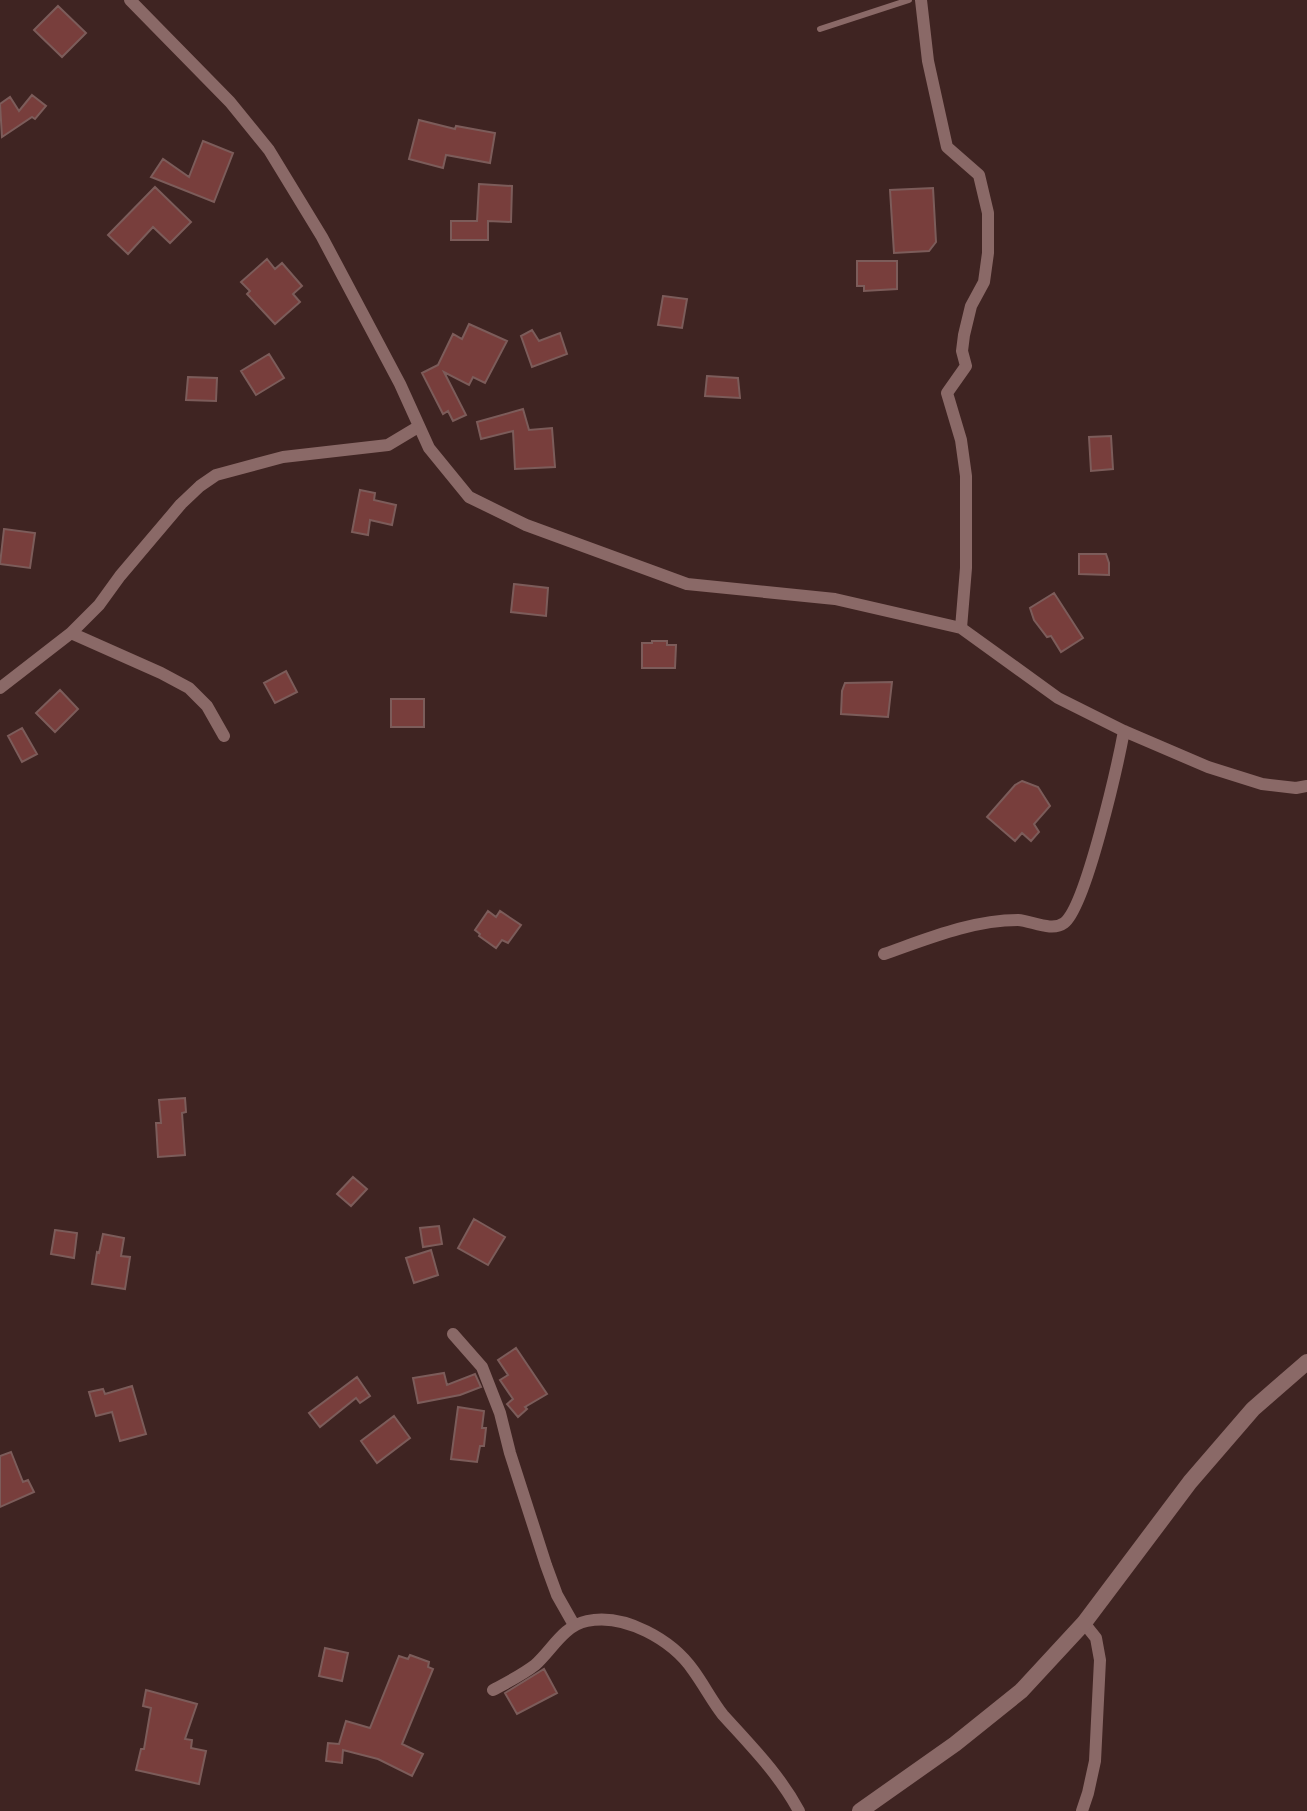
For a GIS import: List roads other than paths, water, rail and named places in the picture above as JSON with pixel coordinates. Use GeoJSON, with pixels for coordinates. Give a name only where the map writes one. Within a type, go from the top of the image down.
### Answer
{"type":"FeatureCollection","features":[{"type":"Feature","properties":{"kind":"street"},"geometry":{"type":"LineString","coordinates":[[131,0],[230,102],[269,150],[322,237],[400,384],[429,448],[469,497],[526,525],[687,584],[835,599],[961,628],[1058,698],[1125,732],[1208,767],[1262,784],[1296,788],[1307,786]]}},
{"type":"Feature","properties":{"kind":"street"},"geometry":{"type":"LineString","coordinates":[[921,0],[928,61],[947,147],[979,175],[988,214],[988,253],[984,282],[971,306],[964,335],[962,351],[966,366],[947,393],[961,440],[965,476],[965,568],[961,628]]}},
{"type":"Feature","properties":{"kind":"street"},"geometry":{"type":"LineString","coordinates":[[0,688],[71,633],[99,606],[120,576],[181,504],[216,475],[283,457],[388,445],[418,427]]}},
{"type":"Feature","properties":{"kind":"street"},"geometry":{"type":"LineString","coordinates":[[71,633],[162,673],[189,688],[207,706],[224,736]]}},
{"type":"Feature","properties":{"kind":"street"},"geometry":{"type":"LineString","coordinates":[[884,954],[947,932],[984,924],[1018,920],[1050,927],[1064,923],[1070,916],[1084,883],[1107,811],[1125,732]]}},
{"type":"Feature","properties":{"kind":"street"},"geometry":{"type":"LineString","coordinates":[[453,1334],[482,1367],[500,1413],[545,1565],[557,1595],[574,1625]]}},
{"type":"Feature","properties":{"kind":"street"},"geometry":{"type":"LineString","coordinates":[[860,1811],[955,1744],[1021,1691],[1084,1623],[1190,1482],[1253,1409],[1307,1362]]}},
{"type":"Feature","properties":{"kind":"street"},"geometry":{"type":"LineString","coordinates":[[494,1689],[519,1677],[537,1663],[574,1625],[586,1621],[620,1620],[647,1632],[674,1649],[693,1669],[723,1714],[778,1775],[799,1811]]}},
{"type":"Feature","properties":{"kind":"street"},"geometry":{"type":"LineString","coordinates":[[1082,1811],[1095,1761],[1100,1660],[1096,1638],[1084,1623]]}},
{"type":"Feature","properties":{"kind":"lane"},"geometry":{"type":"LineString","coordinates":[[820,29],[909,0]]}}]}
